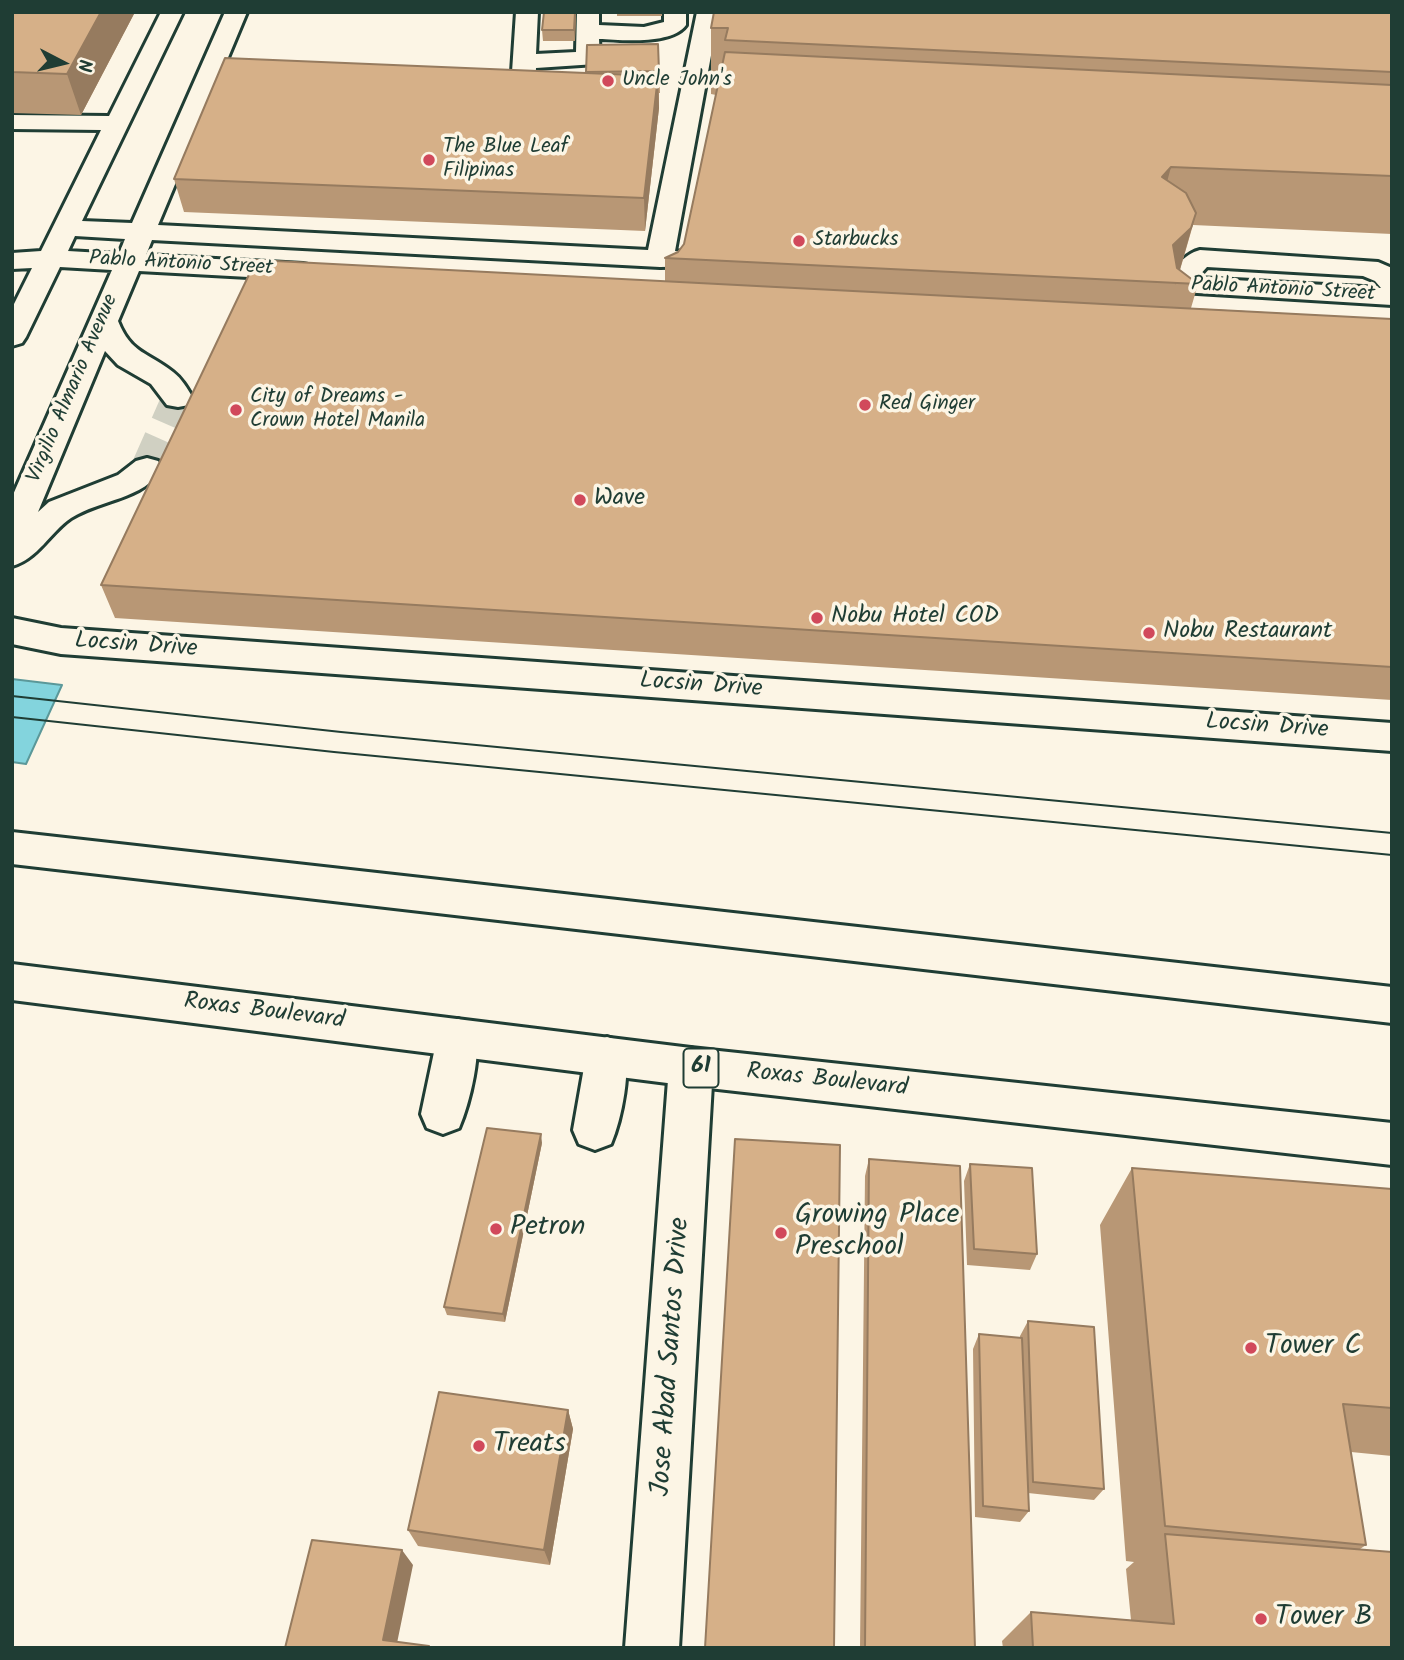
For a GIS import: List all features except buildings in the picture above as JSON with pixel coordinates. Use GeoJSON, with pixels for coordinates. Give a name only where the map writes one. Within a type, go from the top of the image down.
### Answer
{"type":"FeatureCollection","features":[{"type":"Feature","properties":{"kind":"main road"},"geometry":{"type":"LineString","coordinates":[[12,337],[172,12]]}},
{"type":"Feature","properties":{"kind":"main road","name":"Virgilio Almario Avenue"},"geometry":{"type":"LineString","coordinates":[[12,535],[236,12]]}},
{"type":"Feature","properties":{"kind":"main road"},"geometry":{"type":"LineString","coordinates":[[523,97],[527,12]]}},
{"type":"Feature","properties":{"kind":"main road"},"geometry":{"type":"LineString","coordinates":[[524,61],[586,60],[589,58],[588,22],[667,30],[675,25],[675,12]]}},
{"type":"Feature","properties":{"kind":"main road"},"geometry":{"type":"LineString","coordinates":[[660,259],[708,12]]}},
{"type":"Feature","properties":{"kind":"main road"},"geometry":{"type":"LineString","coordinates":[[12,122],[118,123]]}},
{"type":"Feature","properties":{"kind":"main road","name":"Pablo Antonio Street"},"geometry":{"type":"LineString","coordinates":[[67,228],[693,260]]}},
{"type":"Feature","properties":{"kind":"main road","name":"Pablo Antonio Street"},"geometry":{"type":"LineString","coordinates":[[1392,284],[1385,275],[1368,268],[1263,250],[1231,248],[1199,258],[1175,285],[1392,296]]}},
{"type":"Feature","properties":{"kind":"main road","name":"Pablo Antonio Street"},"geometry":{"type":"LineString","coordinates":[[12,261],[52,258],[332,273]]}},
{"type":"Feature","properties":{"kind":"main road"},"geometry":{"type":"LineString","coordinates":[[103,319],[108,338],[117,351],[160,377],[173,388],[178,398]]}},
{"type":"Feature","properties":{"kind":"main road"},"geometry":{"type":"LineString","coordinates":[[12,555],[60,510],[128,482],[147,468]]}},
{"type":"Feature","properties":{"kind":"main road","name":"Locsin Drive"},"geometry":{"type":"LineString","coordinates":[[12,630],[20,635],[61,641],[1392,737]]}},
{"type":"Feature","properties":{"kind":"main road"},"geometry":{"type":"LineString","coordinates":[[12,848],[1392,1005]]}},
{"type":"Feature","properties":{"kind":"main road","name":"Roxas Boulevard"},"geometry":{"type":"LineString","coordinates":[[12,982],[691,1067],[1392,1144]]}},
{"type":"Feature","properties":{"kind":"main road"},"geometry":{"type":"LineString","coordinates":[[443,1114],[458,1038]]}},
{"type":"Feature","properties":{"kind":"main road"},"geometry":{"type":"LineString","coordinates":[[595,1130],[607,1056]]}},
{"type":"Feature","properties":{"kind":"main road","name":"Jose Abad Santos Drive"},"geometry":{"type":"LineString","coordinates":[[652,1648],[691,1067]]}},
{"type":"Feature","properties":{"kind":"water"},"geometry":{"type":"Polygon","coordinates":[[[12,679],[62,685],[26,764],[12,762],[12,679]]]}},
{"type":"Feature","properties":{"kind":"tunnel"},"geometry":{"type":"LineString","coordinates":[[147,468],[178,398]]}},
{"type":"Feature","properties":{"kind":"tram line"},"geometry":{"type":"LineString","coordinates":[[12,696],[341,732],[1392,833]]}},
{"type":"Feature","properties":{"kind":"tram line"},"geometry":{"type":"LineString","coordinates":[[12,717],[334,752],[1392,855]]}},
{"type":"Feature","properties":{"kind":"place","name":"Uncle John's"},"geometry":{"type":"Point","coordinates":[608,81]}},
{"type":"Feature","properties":{"kind":"place","name":"The Blue Leaf Filipinas"},"geometry":{"type":"Point","coordinates":[429,160]}},
{"type":"Feature","properties":{"kind":"place","name":"Starbucks"},"geometry":{"type":"Point","coordinates":[799,241]}},
{"type":"Feature","properties":{"kind":"place","name":"Red Ginger"},"geometry":{"type":"Point","coordinates":[865,405]}},
{"type":"Feature","properties":{"kind":"place","name":"City of Dreams - Crown Hotel Manila"},"geometry":{"type":"Point","coordinates":[236,410]}},
{"type":"Feature","properties":{"kind":"place","name":"Wave"},"geometry":{"type":"Point","coordinates":[580,500]}},
{"type":"Feature","properties":{"kind":"place","name":"Nobu Hotel COD"},"geometry":{"type":"Point","coordinates":[817,618]}},
{"type":"Feature","properties":{"kind":"place","name":"Nobu Restaurant"},"geometry":{"type":"Point","coordinates":[1149,633]}},
{"type":"Feature","properties":{"kind":"place","name":"Petron"},"geometry":{"type":"Point","coordinates":[496,1229]}},
{"type":"Feature","properties":{"kind":"place","name":"Growing Place Preschool"},"geometry":{"type":"Point","coordinates":[781,1233]}},
{"type":"Feature","properties":{"kind":"place","name":"Tower C"},"geometry":{"type":"Point","coordinates":[1251,1348]}},
{"type":"Feature","properties":{"kind":"place","name":"Treats"},"geometry":{"type":"Point","coordinates":[479,1446]}},
{"type":"Feature","properties":{"kind":"place","name":"Tower B"},"geometry":{"type":"Point","coordinates":[1261,1619]}}]}
